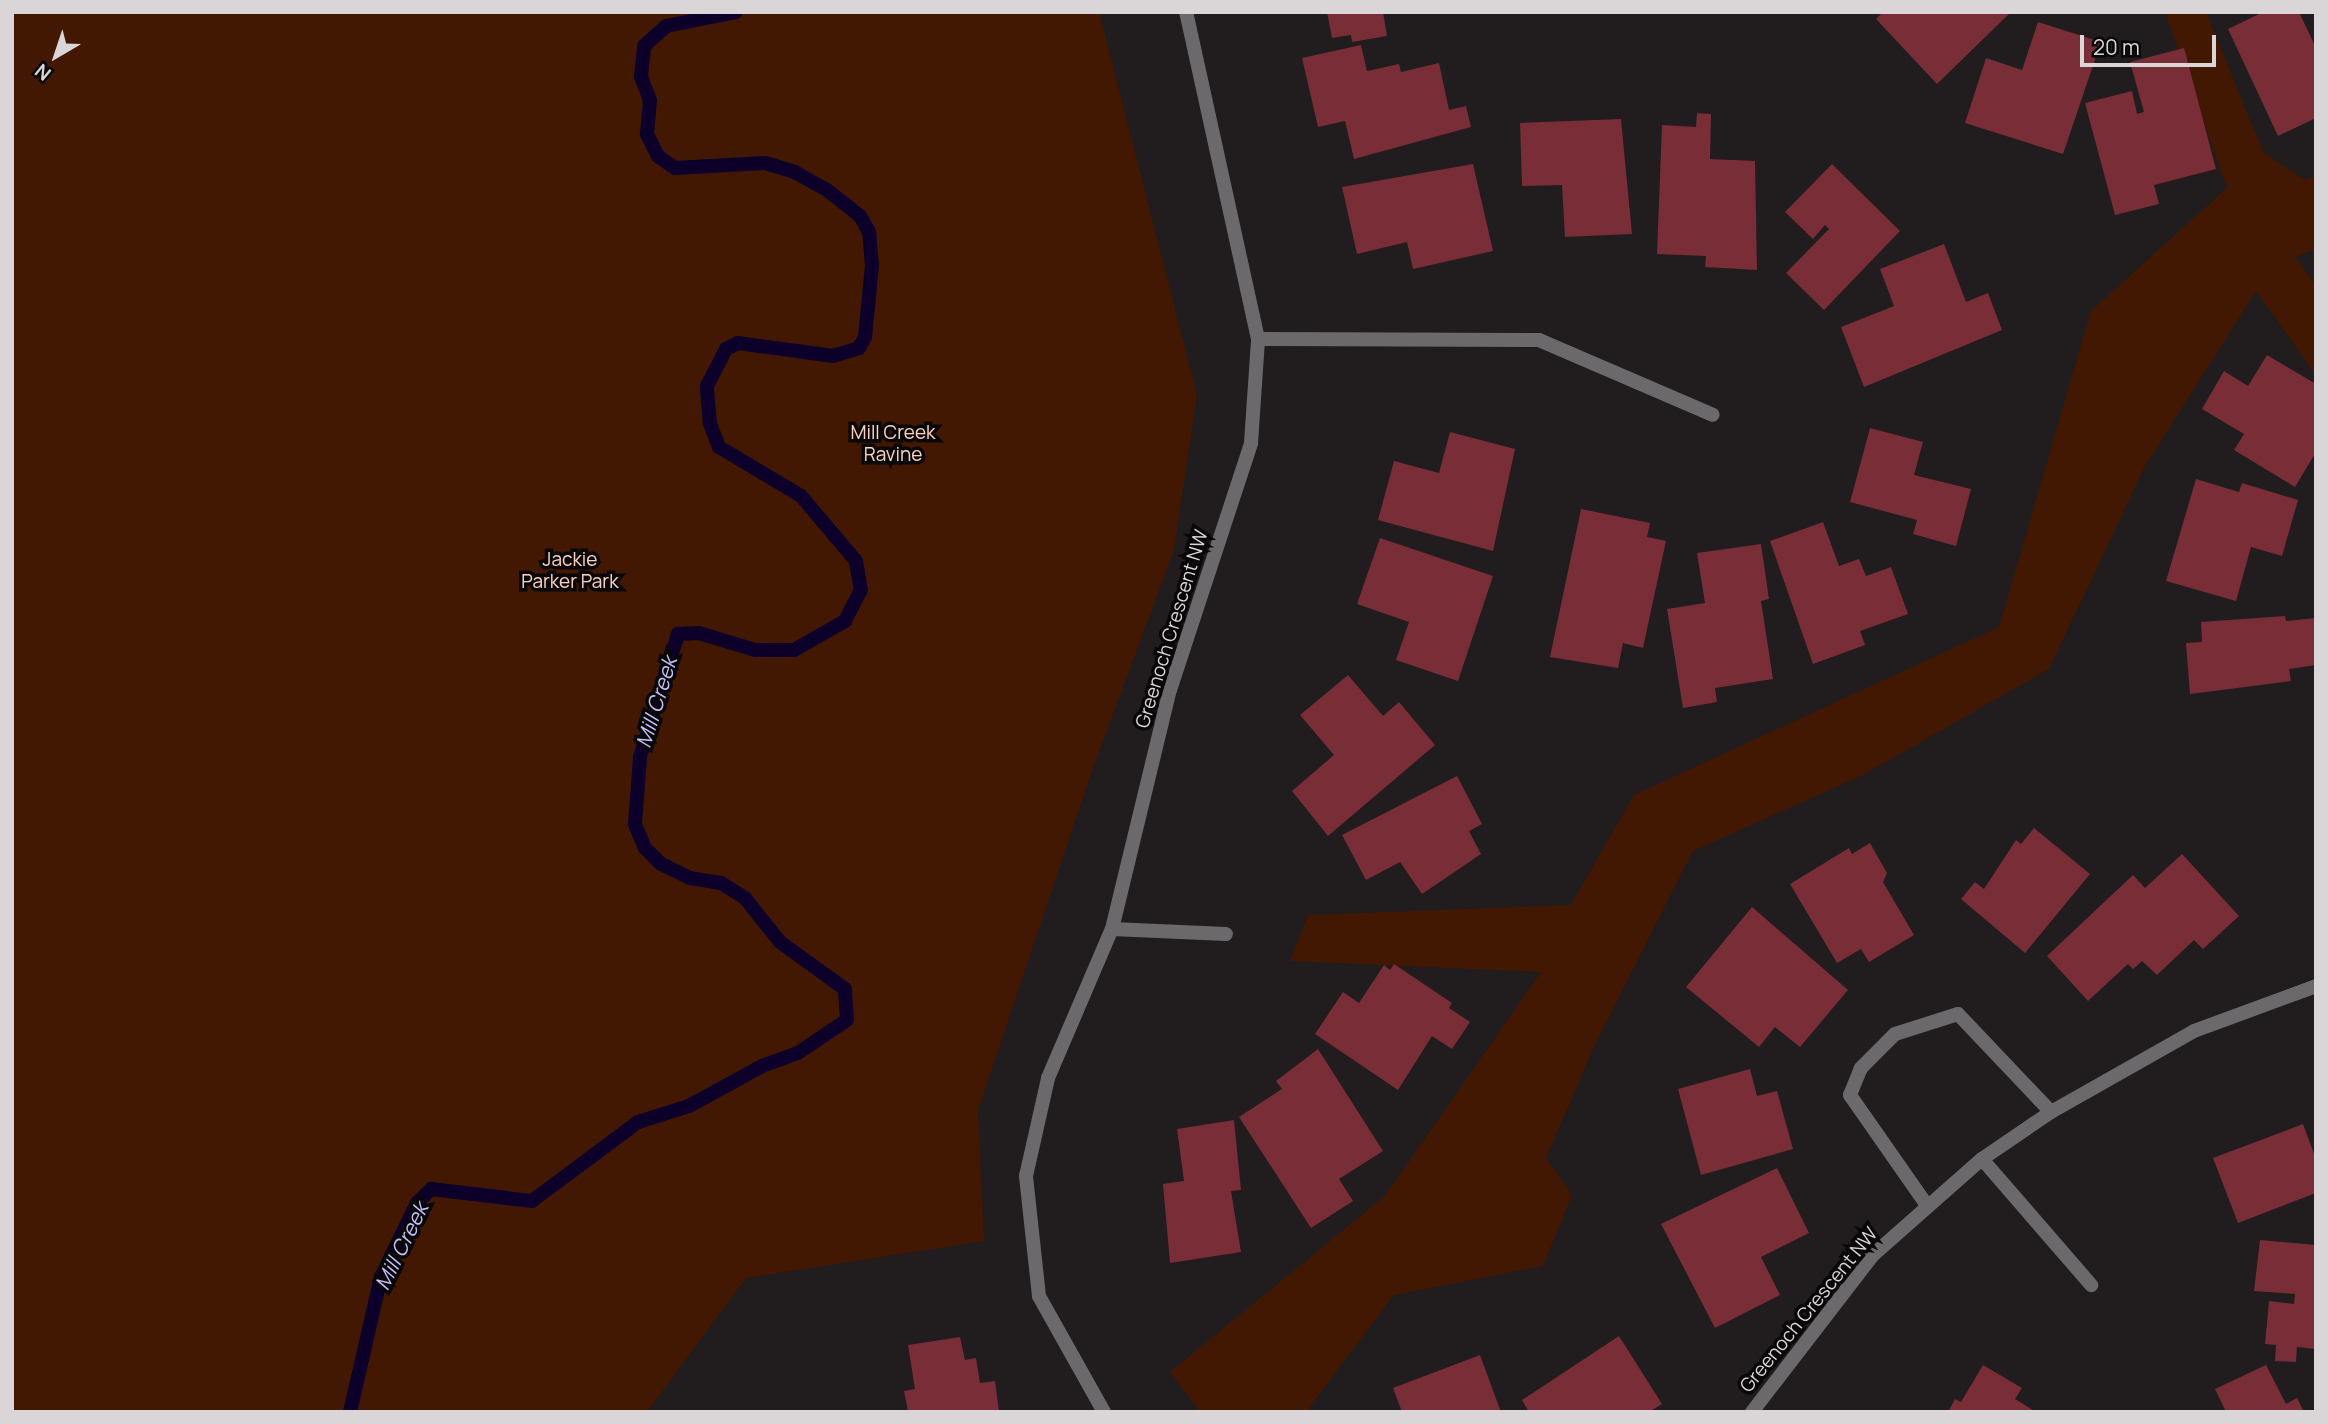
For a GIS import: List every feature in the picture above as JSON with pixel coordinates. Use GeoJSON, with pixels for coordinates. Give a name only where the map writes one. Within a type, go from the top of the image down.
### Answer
{"type":"FeatureCollection","features":[{"type":"Feature","properties":{"kind":"street","name":"Greenoch Crescent NW"},"geometry":{"type":"LineString","coordinates":[[1104,1412],[1039,1296],[1026,1176],[1048,1078],[1112,929],[1170,690],[1251,443],[1258,339],[1186,12]]}},
{"type":"Feature","properties":{"kind":"street"},"geometry":{"type":"LineString","coordinates":[[1258,339],[1539,340],[1713,415]]}},
{"type":"Feature","properties":{"kind":"street"},"geometry":{"type":"LineString","coordinates":[[1112,929],[1226,934]]}},
{"type":"Feature","properties":{"kind":"street","name":"Greenoch Crescent NW"},"geometry":{"type":"LineString","coordinates":[[1752,1412],[1873,1255],[1926,1204],[1982,1159],[2051,1112],[2194,1031],[2316,986]]}},
{"type":"Feature","properties":{"kind":"street"},"geometry":{"type":"LineString","coordinates":[[1926,1204],[1850,1095],[1861,1068],[1895,1034],[1958,1014],[2051,1112]]}},
{"type":"Feature","properties":{"kind":"street"},"geometry":{"type":"LineString","coordinates":[[1982,1159],[2091,1285]]}},
{"type":"Feature","properties":{"kind":"green space","name":"Jackie Parker Park"},"geometry":{"type":"Polygon","coordinates":[[[12,12],[1099,12],[1197,395],[1174,550],[1094,765],[978,1110],[984,1241],[746,1278],[647,1412],[12,1412],[12,12]]]}},
{"type":"Feature","properties":{"kind":"green space"},"geometry":{"type":"Polygon","coordinates":[[[2165,12],[2206,12],[2263,152],[2305,180],[2316,176],[2316,249],[2295,257],[2316,286],[2316,375],[2256,291],[2145,466],[2049,669],[1863,775],[1693,851],[1597,1040],[1546,1158],[1572,1195],[1543,1266],[1394,1295],[1306,1412],[1200,1412],[1170,1372],[1385,1196],[1541,972],[1290,961],[1308,915],[1571,905],[1634,795],[1999,627],[2091,311],[2227,188],[2165,12]]]}},
{"type":"Feature","properties":{"kind":"building"},"geometry":{"type":"Polygon","coordinates":[[[1327,12],[1383,12],[1387,36],[1352,42],[1351,35],[1332,38],[1327,12]]]}},
{"type":"Feature","properties":{"kind":"building"},"geometry":{"type":"Polygon","coordinates":[[[1883,12],[2011,12],[1937,84],[1876,19],[1883,12]]]}},
{"type":"Feature","properties":{"kind":"building"},"geometry":{"type":"Polygon","coordinates":[[[2263,12],[2299,12],[2316,48],[2316,118],[2278,136],[2228,29],[2263,12]]]}},
{"type":"Feature","properties":{"kind":"building"},"geometry":{"type":"Polygon","coordinates":[[[2038,22],[2101,42],[2063,154],[1965,123],[1986,58],[2022,70],[2038,22]]]}},
{"type":"Feature","properties":{"kind":"building"},"geometry":{"type":"Polygon","coordinates":[[[1361,45],[1367,71],[1399,64],[1401,72],[1439,63],[1449,110],[1466,106],[1471,127],[1354,159],[1345,121],[1318,127],[1302,58],[1361,45]]]}},
{"type":"Feature","properties":{"kind":"building"},"geometry":{"type":"Polygon","coordinates":[[[2184,48],[2216,169],[2154,185],[2159,204],[2115,215],[2085,103],[2132,91],[2137,114],[2144,112],[2130,62],[2184,48]]]}},
{"type":"Feature","properties":{"kind":"building"},"geometry":{"type":"Polygon","coordinates":[[[1697,113],[1711,114],[1710,159],[1755,161],[1757,270],[1705,267],[1706,256],[1657,254],[1662,125],[1696,127],[1697,113]]]}},
{"type":"Feature","properties":{"kind":"building"},"geometry":{"type":"Polygon","coordinates":[[[1621,119],[1632,234],[1565,237],[1562,185],[1522,186],[1520,123],[1621,119]]]}},
{"type":"Feature","properties":{"kind":"building"},"geometry":{"type":"Polygon","coordinates":[[[1473,164],[1493,251],[1413,269],[1407,242],[1357,254],[1342,187],[1473,164]]]}},
{"type":"Feature","properties":{"kind":"building"},"geometry":{"type":"Polygon","coordinates":[[[1832,164],[1900,231],[1824,310],[1786,273],[1829,229],[1825,225],[1813,239],[1785,212],[1832,164]]]}},
{"type":"Feature","properties":{"kind":"building"},"geometry":{"type":"Polygon","coordinates":[[[1944,244],[1966,302],[1988,293],[2002,330],[1864,387],[1841,327],[1894,306],[1880,269],[1944,244]]]}},
{"type":"Feature","properties":{"kind":"building"},"geometry":{"type":"Polygon","coordinates":[[[2267,355],[2316,384],[2316,452],[2295,487],[2234,450],[2244,434],[2202,409],[2224,371],[2248,386],[2267,355]]]}},
{"type":"Feature","properties":{"kind":"building"},"geometry":{"type":"Polygon","coordinates":[[[1870,428],[1923,442],[1914,475],[1971,489],[1956,546],[1913,534],[1917,520],[1850,502],[1870,428]]]}},
{"type":"Feature","properties":{"kind":"building"},"geometry":{"type":"Polygon","coordinates":[[[1450,432],[1515,449],[1493,551],[1378,520],[1394,461],[1439,473],[1450,432]]]}},
{"type":"Feature","properties":{"kind":"building"},"geometry":{"type":"Polygon","coordinates":[[[2196,479],[2239,492],[2242,483],[2298,500],[2282,556],[2251,547],[2236,601],[2166,581],[2196,479]]]}},
{"type":"Feature","properties":{"kind":"building"},"geometry":{"type":"Polygon","coordinates":[[[1581,509],[1650,523],[1647,537],[1666,541],[1643,648],[1623,643],[1618,668],[1550,657],[1581,509]]]}},
{"type":"Feature","properties":{"kind":"building"},"geometry":{"type":"Polygon","coordinates":[[[1823,522],[1839,566],[1859,559],[1866,576],[1891,567],[1908,614],[1860,631],[1865,645],[1813,664],[1770,541],[1823,522]]]}},
{"type":"Feature","properties":{"kind":"building"},"geometry":{"type":"Polygon","coordinates":[[[1380,538],[1493,576],[1458,681],[1396,660],[1409,622],[1357,604],[1380,538]]]}},
{"type":"Feature","properties":{"kind":"building"},"geometry":{"type":"Polygon","coordinates":[[[1761,544],[1769,599],[1761,601],[1773,679],[1715,688],[1717,702],[1683,708],[1667,609],[1705,603],[1697,553],[1761,544]]]}},
{"type":"Feature","properties":{"kind":"building"},"geometry":{"type":"Polygon","coordinates":[[[2285,616],[2286,621],[2316,618],[2316,665],[2289,669],[2291,681],[2190,694],[2186,643],[2202,642],[2201,622],[2285,616]]]}},
{"type":"Feature","properties":{"kind":"building"},"geometry":{"type":"Polygon","coordinates":[[[1348,675],[1383,716],[1399,702],[1435,745],[1328,836],[1292,791],[1334,755],[1300,715],[1348,675]]]}},
{"type":"Feature","properties":{"kind":"building"},"geometry":{"type":"Polygon","coordinates":[[[1457,776],[1482,824],[1469,831],[1481,854],[1422,894],[1400,862],[1366,880],[1342,835],[1457,776]]]}},
{"type":"Feature","properties":{"kind":"building"},"geometry":{"type":"Polygon","coordinates":[[[2034,828],[2090,874],[2025,953],[1961,899],[1975,882],[1984,889],[2016,840],[2021,844],[2034,828]]]}},
{"type":"Feature","properties":{"kind":"building"},"geometry":{"type":"Polygon","coordinates":[[[1870,843],[1887,873],[1883,882],[1914,935],[1869,962],[1861,949],[1837,963],[1790,884],[1849,848],[1852,854],[1870,843]]]}},
{"type":"Feature","properties":{"kind":"building"},"geometry":{"type":"Polygon","coordinates":[[[2182,854],[2239,916],[2203,949],[2194,940],[2157,975],[2142,961],[2133,969],[2128,964],[2088,1001],[2047,956],[2133,875],[2145,888],[2182,854]]]}},
{"type":"Feature","properties":{"kind":"building"},"geometry":{"type":"Polygon","coordinates":[[[1752,907],[1848,990],[1800,1047],[1775,1027],[1759,1047],[1686,987],[1752,907]]]}},
{"type":"Feature","properties":{"kind":"building"},"geometry":{"type":"Polygon","coordinates":[[[1394,964],[1452,1003],[1449,1008],[1470,1022],[1452,1049],[1432,1036],[1398,1090],[1315,1034],[1343,992],[1359,1003],[1384,965],[1390,970],[1394,964]]]}},
{"type":"Feature","properties":{"kind":"building"},"geometry":{"type":"Polygon","coordinates":[[[1318,1049],[1383,1151],[1339,1179],[1353,1201],[1311,1228],[1239,1117],[1282,1089],[1276,1081],[1318,1049]]]}},
{"type":"Feature","properties":{"kind":"building"},"geometry":{"type":"Polygon","coordinates":[[[1750,1069],[1757,1096],[1777,1091],[1793,1149],[1701,1175],[1678,1089],[1750,1069]]]}},
{"type":"Feature","properties":{"kind":"building"},"geometry":{"type":"Polygon","coordinates":[[[1234,1120],[1241,1190],[1231,1191],[1241,1252],[1170,1263],[1163,1184],[1184,1181],[1177,1129],[1234,1120]]]}},
{"type":"Feature","properties":{"kind":"building"},"geometry":{"type":"Polygon","coordinates":[[[2303,1124],[2316,1159],[2316,1193],[2238,1223],[2213,1158],[2303,1124]]]}},
{"type":"Feature","properties":{"kind":"building"},"geometry":{"type":"Polygon","coordinates":[[[1777,1168],[1809,1233],[1761,1257],[1780,1295],[1715,1328],[1661,1224],[1777,1168]]]}},
{"type":"Feature","properties":{"kind":"building"},"geometry":{"type":"Polygon","coordinates":[[[2260,1240],[2316,1245],[2316,1349],[2297,1347],[2296,1362],[2275,1361],[2276,1345],[2265,1344],[2269,1301],[2294,1304],[2295,1294],[2254,1291],[2260,1240]]]}},
{"type":"Feature","properties":{"kind":"building"},"geometry":{"type":"Polygon","coordinates":[[[1619,1336],[1662,1404],[1649,1412],[1529,1412],[1522,1400],[1619,1336]]]}},
{"type":"Feature","properties":{"kind":"building"},"geometry":{"type":"Polygon","coordinates":[[[960,1337],[965,1360],[976,1358],[980,1383],[995,1381],[999,1411],[908,1411],[904,1391],[915,1389],[908,1345],[960,1337]]]}},
{"type":"Feature","properties":{"kind":"building"},"geometry":{"type":"Polygon","coordinates":[[[1480,1355],[1501,1412],[1402,1412],[1393,1388],[1480,1355]]]}},
{"type":"Feature","properties":{"kind":"building"},"geometry":{"type":"Polygon","coordinates":[[[1983,1365],[2022,1388],[2015,1399],[2036,1412],[1948,1412],[1955,1399],[1961,1402],[1983,1365]]]}},
{"type":"Feature","properties":{"kind":"building"},"geometry":{"type":"Polygon","coordinates":[[[2266,1365],[2286,1404],[2297,1398],[2304,1412],[2226,1412],[2215,1389],[2266,1365]]]}},
{"type":"Feature","properties":{"kind":"waterway","name":"Mill Creek"},"geometry":{"type":"LineString","coordinates":[[350,1412],[381,1277],[417,1203],[431,1189],[532,1201],[638,1122],[689,1106],[762,1066],[798,1053],[847,1020],[845,989],[780,942],[745,898],[721,883],[690,878],[661,864],[645,848],[635,824],[640,757],[678,634],[699,633],[755,650],[794,650],[845,621],[861,590],[856,561],[801,496],[719,447],[710,424],[707,386],[726,349],[738,343],[833,356],[859,348],[865,337],[872,265],[869,232],[860,216],[827,190],[795,172],[766,163],[675,168],[658,156],[647,134],[650,100],[641,76],[644,46],[666,26],[736,12]]}},
{"type":"Feature","properties":{"kind":"park label","name":"Mill Creek Ravine"},"geometry":{"type":"Point","coordinates":[893,444]}}]}
